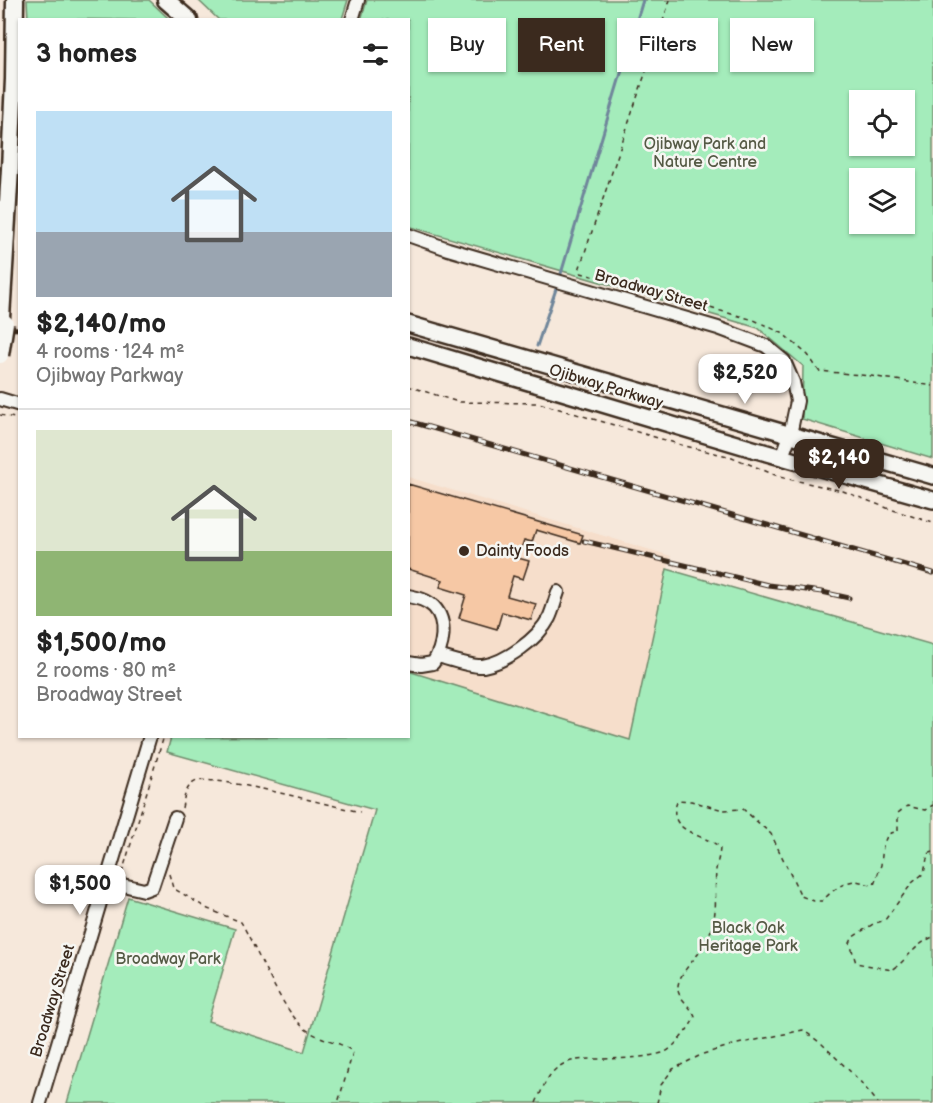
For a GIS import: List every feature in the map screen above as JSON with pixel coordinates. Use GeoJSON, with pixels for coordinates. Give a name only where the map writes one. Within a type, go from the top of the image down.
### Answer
{"type":"FeatureCollection","features":[{"type":"Feature","properties":{"kind":"highway"},"geometry":{"type":"LineString","coordinates":[[0,334],[10,169],[15,0]]}},
{"type":"Feature","properties":{"kind":"highway"},"geometry":{"type":"LineString","coordinates":[[166,0],[187,18]]}},
{"type":"Feature","properties":{"kind":"highway"},"geometry":{"type":"LineString","coordinates":[[0,355],[18,230]]}},
{"type":"Feature","properties":{"kind":"main road"},"geometry":{"type":"LineString","coordinates":[[0,204],[18,210]]}},
{"type":"Feature","properties":{"kind":"main road"},"geometry":{"type":"LineString","coordinates":[[0,223],[18,229]]}},
{"type":"Feature","properties":{"kind":"main road","name":"Ojibway Parkway"},"geometry":{"type":"LineString","coordinates":[[410,325],[933,476]]}},
{"type":"Feature","properties":{"kind":"main road","name":"Ojibway Parkway"},"geometry":{"type":"LineString","coordinates":[[410,347],[933,500]]}},
{"type":"Feature","properties":{"kind":"street"},"geometry":{"type":"LineString","coordinates":[[353,18],[358,0]]}},
{"type":"Feature","properties":{"kind":"street","name":"Broadway Street"},"geometry":{"type":"LineString","coordinates":[[410,236],[448,249],[718,328],[766,346],[784,361],[793,382],[797,400],[790,435],[782,457]]}},
{"type":"Feature","properties":{"kind":"street"},"geometry":{"type":"LineString","coordinates":[[0,399],[18,404]]}},
{"type":"Feature","properties":{"kind":"street"},"geometry":{"type":"LineString","coordinates":[[438,656],[481,666],[498,661],[520,650],[548,620],[558,592]]}},
{"type":"Feature","properties":{"kind":"street"},"geometry":{"type":"LineString","coordinates":[[410,596],[424,599],[436,609],[443,631],[440,652],[433,663],[421,665],[410,663]]}},
{"type":"Feature","properties":{"kind":"street","name":"Broadway Street"},"geometry":{"type":"LineString","coordinates":[[40,1103],[113,883],[149,738]]}},
{"type":"Feature","properties":{"kind":"street"},"geometry":{"type":"LineString","coordinates":[[113,883],[148,890],[154,883],[178,813]]}},
{"type":"Feature","properties":{"kind":"path"},"geometry":{"type":"LineString","coordinates":[[670,0],[579,270],[581,273],[754,320],[782,333],[808,355],[819,371],[871,376],[933,386]]}},
{"type":"Feature","properties":{"kind":"path"},"geometry":{"type":"LineString","coordinates":[[410,387],[458,402],[539,403],[685,446],[732,457],[780,477],[843,491],[933,523]]}},
{"type":"Feature","properties":{"kind":"path"},"geometry":{"type":"LineString","coordinates":[[0,415],[18,419]]}},
{"type":"Feature","properties":{"kind":"path"},"geometry":{"type":"LineString","coordinates":[[113,883],[163,738]]}},
{"type":"Feature","properties":{"kind":"path"},"geometry":{"type":"LineString","coordinates":[[178,813],[186,790],[196,782],[207,780],[360,812]]}},
{"type":"Feature","properties":{"kind":"path"},"geometry":{"type":"LineString","coordinates":[[536,1103],[544,1083],[556,1069],[563,1065],[583,1059],[629,1058],[667,1051],[691,1026],[695,1017],[692,1009],[680,997],[677,988],[681,978],[703,946],[715,919],[716,867],[720,848],[681,826],[676,818],[675,807],[678,800],[691,801],[723,810],[743,809],[771,834],[801,896],[814,901],[822,901],[846,883],[857,881],[874,885],[881,865],[883,845],[888,834],[898,831],[898,813],[908,806],[925,810],[933,805]]}},
{"type":"Feature","properties":{"kind":"path"},"geometry":{"type":"LineString","coordinates":[[933,852],[928,854],[924,873],[912,883],[885,920],[873,924],[853,937],[850,943],[856,963],[892,970],[900,965],[916,947],[933,937]]}},
{"type":"Feature","properties":{"kind":"path"},"geometry":{"type":"LineString","coordinates":[[160,865],[167,870],[173,888],[208,909],[241,922],[285,1005],[303,1027],[353,1052],[338,1103]]}},
{"type":"Feature","properties":{"kind":"path"},"geometry":{"type":"LineString","coordinates":[[657,1103],[661,1084],[673,1069],[703,1054],[803,1030],[822,1044],[859,1080],[878,1103]]}},
{"type":"Feature","properties":{"kind":"shaded area"},"geometry":{"type":"Polygon","coordinates":[[[410,478],[671,556],[630,740],[410,672],[410,478]]]}},
{"type":"Feature","properties":{"kind":"green space"},"geometry":{"type":"Polygon","coordinates":[[[27,0],[149,0],[168,18],[28,18],[27,0]]]}},
{"type":"Feature","properties":{"kind":"green space"},"geometry":{"type":"Polygon","coordinates":[[[198,0],[348,0],[342,18],[217,18],[198,0]]]}},
{"type":"Feature","properties":{"kind":"green space","name":"Ojibway Park and Nature Centre"},"geometry":{"type":"Polygon","coordinates":[[[367,0],[933,0],[933,459],[802,419],[803,366],[758,328],[410,227],[410,18],[362,18],[367,0]]]}},
{"type":"Feature","properties":{"kind":"green space"},"geometry":{"type":"Polygon","coordinates":[[[667,569],[933,645],[933,1103],[67,1103],[128,897],[235,929],[208,1021],[304,1052],[375,810],[167,752],[171,738],[410,738],[410,672],[630,740],[667,569]]]}},
{"type":"Feature","properties":{"kind":"building","name":"Dainty Foods"},"geometry":{"type":"Polygon","coordinates":[[[410,485],[583,535],[580,543],[536,530],[532,542],[524,540],[518,558],[529,561],[523,579],[513,576],[507,596],[536,604],[531,620],[502,612],[497,629],[459,618],[466,595],[440,587],[443,580],[410,570],[410,485]]]}},
{"type":"Feature","properties":{"kind":"waterway"},"geometry":{"type":"LineString","coordinates":[[560,277],[643,0]]}},
{"type":"Feature","properties":{"kind":"waterway"},"geometry":{"type":"LineString","coordinates":[[537,346],[558,283]]}},
{"type":"Feature","properties":{"kind":"railway"},"geometry":{"type":"LineString","coordinates":[[0,328],[18,329]]}},
{"type":"Feature","properties":{"kind":"railway"},"geometry":{"type":"LineString","coordinates":[[410,422],[933,573]]}},
{"type":"Feature","properties":{"kind":"railway"},"geometry":{"type":"LineString","coordinates":[[584,541],[768,585],[849,598]]}},
{"type":"Feature","properties":{"kind":"place","name":"Dainty Foods"},"geometry":{"type":"Point","coordinates":[464,551]}},
{"type":"Feature","properties":{"kind":"park label","name":"Black Oak Heritage Park"},"geometry":{"type":"Point","coordinates":[748,937]}},
{"type":"Feature","properties":{"kind":"park label","name":"Broadway Park"},"geometry":{"type":"Point","coordinates":[168,959]}}]}
